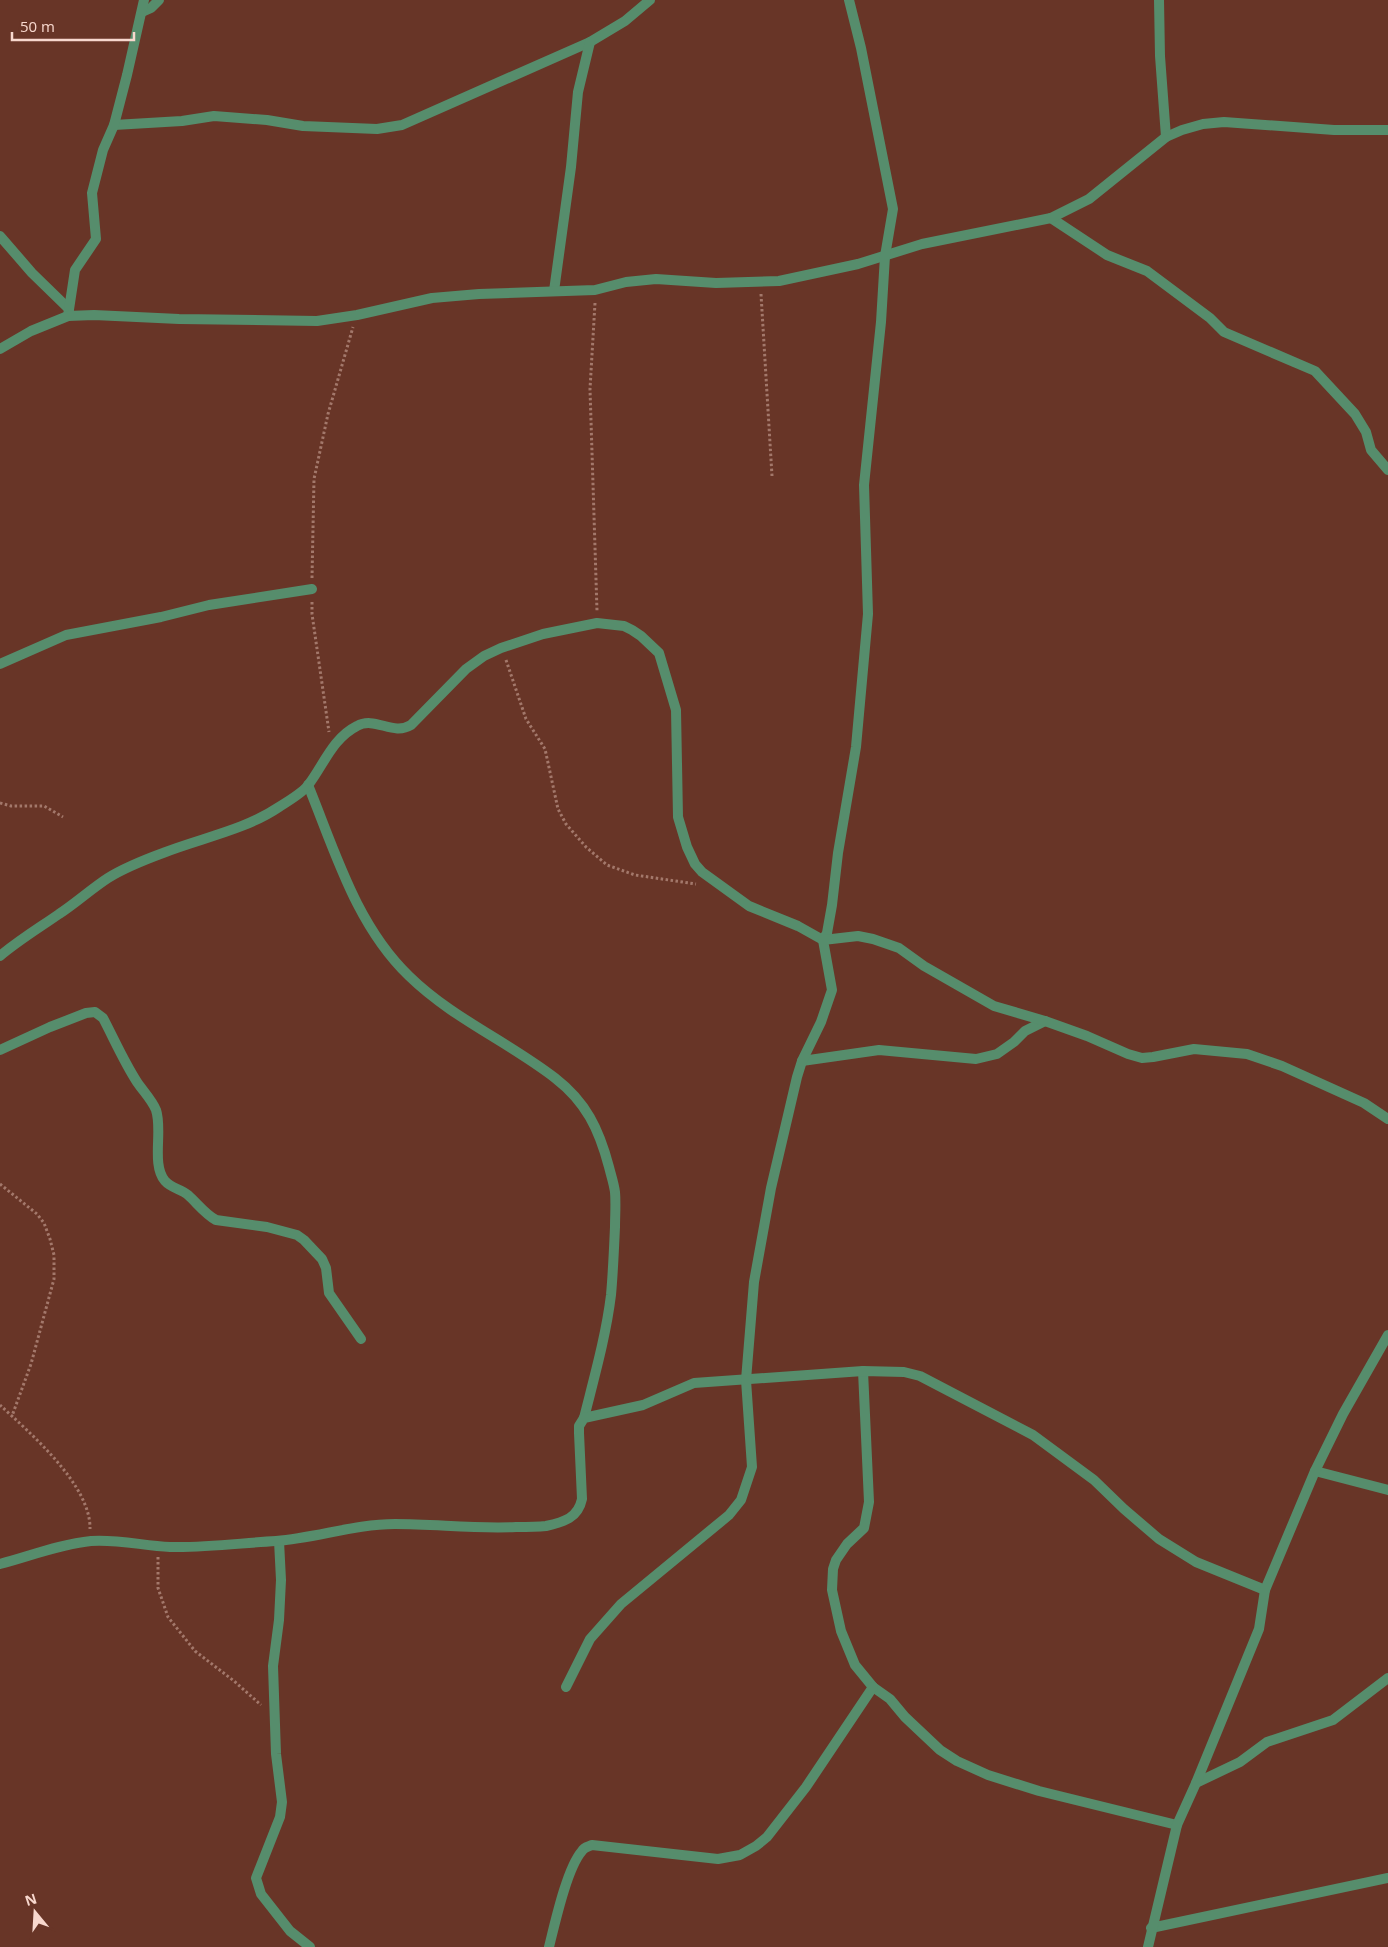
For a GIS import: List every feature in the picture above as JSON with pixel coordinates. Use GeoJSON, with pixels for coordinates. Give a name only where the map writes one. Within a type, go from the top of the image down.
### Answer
{"type":"FeatureCollection","features":[{"type":"Feature","properties":{"kind":"street"},"geometry":{"type":"LineString","coordinates":[[68,312],[75,270],[96,239],[92,193],[103,150],[114,125],[144,0]]}},
{"type":"Feature","properties":{"kind":"street"},"geometry":{"type":"LineString","coordinates":[[142,12],[151,8],[159,0]]}},
{"type":"Feature","properties":{"kind":"street"},"geometry":{"type":"LineString","coordinates":[[114,125],[182,121],[214,116],[267,120],[303,126],[387,128],[418,119],[519,72],[590,42],[625,21],[650,0]]}},
{"type":"Feature","properties":{"kind":"street"},"geometry":{"type":"LineString","coordinates":[[566,1686],[590,1639],[621,1604],[729,1515],[740,1500],[752,1467],[746,1380],[754,1282],[770,1195],[802,1060],[821,1022],[832,990],[823,940],[827,934],[838,852],[857,738],[868,614],[864,485],[881,322],[885,256],[893,208],[861,48],[849,0]]}},
{"type":"Feature","properties":{"kind":"street"},"geometry":{"type":"LineString","coordinates":[[1159,0],[1160,56],[1166,137]]}},
{"type":"Feature","properties":{"kind":"street"},"geometry":{"type":"LineString","coordinates":[[554,291],[578,92],[590,42]]}},
{"type":"Feature","properties":{"kind":"street"},"geometry":{"type":"LineString","coordinates":[[0,349],[68,312],[179,319],[317,321],[357,316],[432,298],[479,294],[595,290],[626,282],[656,279],[716,283],[760,282],[801,277],[885,256],[922,244],[1051,218],[1089,199],[1166,137],[1189,128],[1224,122],[1334,130],[1388,130]]}},
{"type":"Feature","properties":{"kind":"street"},"geometry":{"type":"LineString","coordinates":[[1051,218],[1107,255],[1147,272],[1210,318],[1224,332],[1315,371],[1355,414],[1366,432],[1371,450],[1388,470]]}},
{"type":"Feature","properties":{"kind":"street"},"geometry":{"type":"LineString","coordinates":[[0,236],[68,312]]}},
{"type":"Feature","properties":{"kind":"street"},"geometry":{"type":"LineString","coordinates":[[0,664],[66,636],[161,617],[209,605],[312,589]]}},
{"type":"Feature","properties":{"kind":"street"},"geometry":{"type":"LineString","coordinates":[[0,956],[18,940],[59,915],[110,877],[162,853],[254,820],[278,808],[308,785],[322,761],[347,732],[363,723],[372,722],[395,729],[405,729],[466,670],[484,656],[501,648],[543,634],[597,623],[624,626],[641,636],[659,653],[676,710],[678,817],[686,847],[702,872],[749,906],[798,926],[823,940],[858,936],[898,948],[924,966],[994,1006],[1087,1036],[1128,1054],[1142,1058],[1194,1049],[1247,1054],[1282,1066],[1364,1103],[1388,1119]]}},
{"type":"Feature","properties":{"kind":"street"},"geometry":{"type":"LineString","coordinates":[[0,1564],[90,1541],[114,1541],[158,1546],[203,1546],[279,1541],[360,1526],[395,1524],[487,1529],[544,1526],[564,1521],[574,1516],[580,1508],[582,1499],[579,1426],[584,1418],[610,1297],[614,1238],[615,1192],[603,1146],[594,1123],[578,1098],[521,1053],[485,1033],[441,1004],[408,975],[377,940],[357,904],[308,785]]}},
{"type":"Feature","properties":{"kind":"street"},"geometry":{"type":"LineString","coordinates":[[0,1050],[86,1013],[95,1012],[103,1018],[137,1082],[155,1109],[158,1118],[157,1144],[160,1171],[167,1184],[184,1192],[210,1217],[216,1220],[267,1227],[297,1235],[304,1240],[322,1259],[326,1268],[329,1293],[361,1339]]}},
{"type":"Feature","properties":{"kind":"street"},"geometry":{"type":"LineString","coordinates":[[802,1060],[879,1050],[976,1060],[997,1054],[1014,1042],[1025,1031],[1045,1021]]}},
{"type":"Feature","properties":{"kind":"street"},"geometry":{"type":"LineString","coordinates":[[1148,1947],[1177,1824],[1196,1783],[1258,1629],[1265,1590],[1315,1471],[1343,1414],[1388,1335]]}},
{"type":"Feature","properties":{"kind":"street"},"geometry":{"type":"LineString","coordinates":[[584,1418],[644,1405],[694,1383],[863,1371],[904,1372],[920,1376],[1033,1435],[1094,1480],[1159,1539],[1196,1562],[1265,1590]]}},
{"type":"Feature","properties":{"kind":"street"},"geometry":{"type":"LineString","coordinates":[[863,1371],[869,1502],[867,1518],[864,1528],[847,1544],[836,1560],[833,1569],[832,1590],[841,1631],[855,1665],[874,1687],[890,1699],[904,1718],[940,1750],[957,1761],[988,1775],[1039,1791],[1177,1824]]}},
{"type":"Feature","properties":{"kind":"street"},"geometry":{"type":"LineString","coordinates":[[1315,1471],[1388,1490]]}},
{"type":"Feature","properties":{"kind":"street"},"geometry":{"type":"LineString","coordinates":[[279,1541],[281,1580],[279,1620],[272,1666],[276,1754],[281,1780],[282,1809],[256,1878],[261,1894],[290,1931],[310,1947]]}},
{"type":"Feature","properties":{"kind":"street"},"geometry":{"type":"LineString","coordinates":[[1196,1783],[1240,1762],[1267,1742],[1333,1720],[1388,1678]]}},
{"type":"Feature","properties":{"kind":"street"},"geometry":{"type":"LineString","coordinates":[[549,1947],[576,1858],[583,1848],[592,1845],[718,1858],[740,1854],[756,1846],[767,1837],[806,1787],[874,1687]]}},
{"type":"Feature","properties":{"kind":"street"},"geometry":{"type":"LineString","coordinates":[[1152,1928],[1388,1878]]}},
{"type":"Feature","properties":{"kind":"path"},"geometry":{"type":"LineString","coordinates":[[760,282],[772,476]]}},
{"type":"Feature","properties":{"kind":"path"},"geometry":{"type":"LineString","coordinates":[[595,290],[590,389],[597,623]]}},
{"type":"Feature","properties":{"kind":"path"},"geometry":{"type":"LineString","coordinates":[[331,750],[312,614],[314,479],[328,414],[357,316]]}},
{"type":"Feature","properties":{"kind":"path"},"geometry":{"type":"LineString","coordinates":[[501,648],[526,719],[545,749],[558,808],[566,824],[586,847],[607,865],[635,875],[698,885]]}},
{"type":"Feature","properties":{"kind":"path"},"geometry":{"type":"LineString","coordinates":[[0,803],[31,807],[44,806],[63,817]]}},
{"type":"Feature","properties":{"kind":"path"},"geometry":{"type":"LineString","coordinates":[[0,1184],[37,1214],[44,1223],[54,1255],[54,1279],[31,1364],[12,1416]]}},
{"type":"Feature","properties":{"kind":"path"},"geometry":{"type":"LineString","coordinates":[[0,1405],[42,1444],[81,1495],[88,1507],[90,1541]]}},
{"type":"Feature","properties":{"kind":"path"},"geometry":{"type":"LineString","coordinates":[[158,1546],[158,1588],[168,1617],[195,1651],[234,1681],[275,1718]]}}]}
